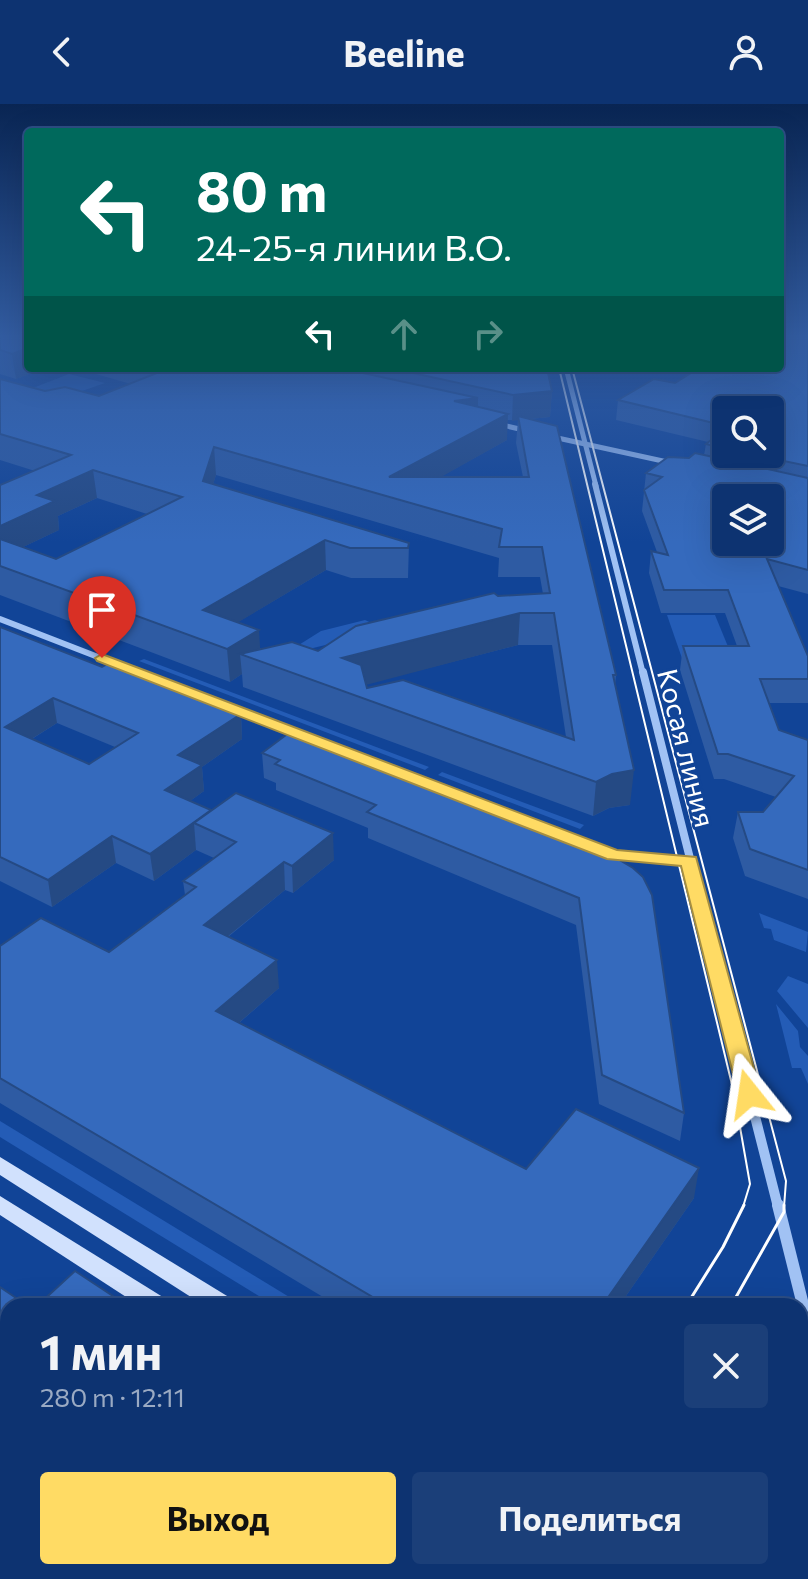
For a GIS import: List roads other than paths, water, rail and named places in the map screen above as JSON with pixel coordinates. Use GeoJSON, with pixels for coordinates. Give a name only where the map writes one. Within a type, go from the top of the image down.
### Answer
{"type":"FeatureCollection","features":[{"type":"Feature","properties":{"kind":"street","name":"Косая линия"},"geometry":{"type":"LineString","coordinates":[[575,405],[801,1298]]}},
{"type":"Feature","properties":{"kind":"street"},"geometry":{"type":"LineString","coordinates":[[496,424],[538,433]]}},
{"type":"Feature","properties":{"kind":"street"},"geometry":{"type":"LineString","coordinates":[[551,437],[683,466]]}},
{"type":"Feature","properties":{"kind":"street"},"geometry":{"type":"LineString","coordinates":[[0,619],[614,855],[689,861]]}},
{"type":"Feature","properties":{"kind":"street"},"geometry":{"type":"LineString","coordinates":[[0,1165],[211,1298]]}},
{"type":"Feature","properties":{"kind":"street"},"geometry":{"type":"LineString","coordinates":[[0,1204],[146,1298]]}},
{"type":"Feature","properties":{"kind":"tram line"},"geometry":{"type":"LineString","coordinates":[[568,405],[734,1093],[750,1184],[743,1207]]}},
{"type":"Feature","properties":{"kind":"tram line"},"geometry":{"type":"LineString","coordinates":[[582,405],[786,1181],[784,1207]]}},
{"type":"Feature","properties":{"kind":"tram line"},"geometry":{"type":"LineString","coordinates":[[691,1298],[723,1247],[743,1207]]}},
{"type":"Feature","properties":{"kind":"tram line"},"geometry":{"type":"LineString","coordinates":[[736,1298],[784,1207]]}}]}
